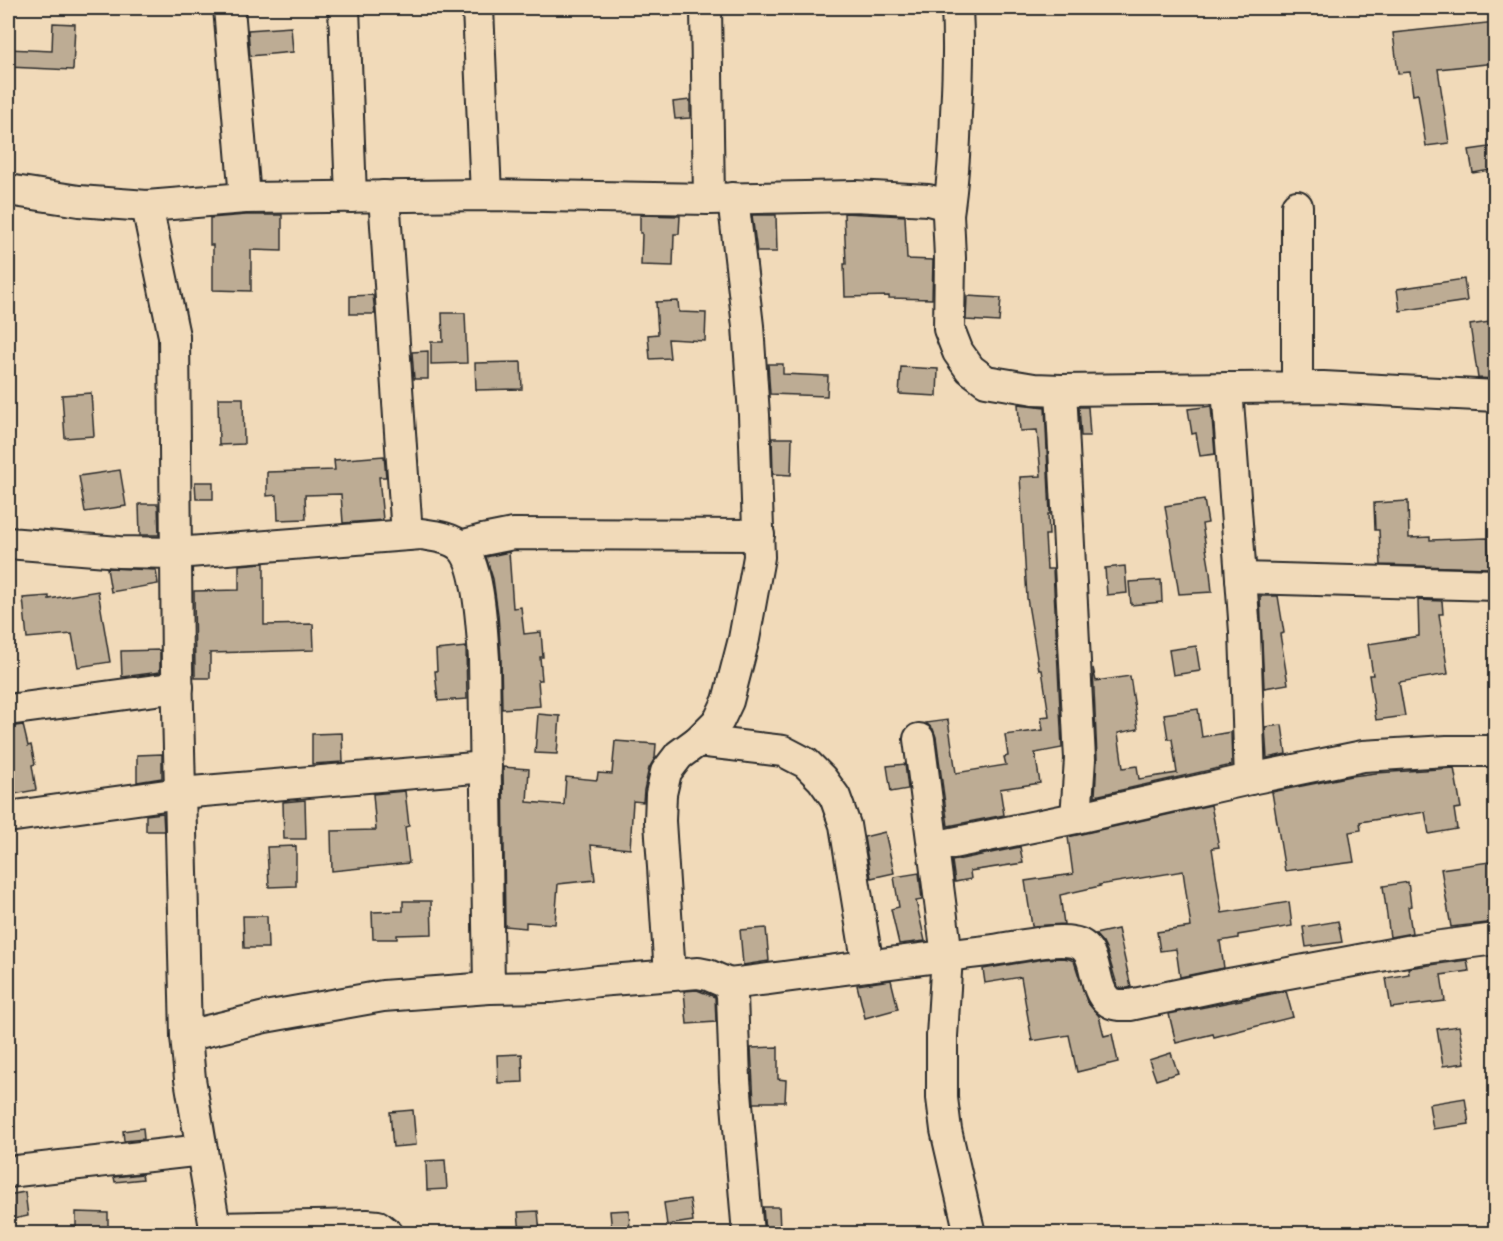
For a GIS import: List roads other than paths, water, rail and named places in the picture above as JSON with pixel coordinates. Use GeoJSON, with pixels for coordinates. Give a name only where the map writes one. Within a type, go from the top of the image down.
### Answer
{"type":"FeatureCollection","features":[{"type":"Feature","properties":{"kind":"street"},"geometry":{"type":"LineString","coordinates":[[229,8],[245,198]]}},
{"type":"Feature","properties":{"kind":"street"},"geometry":{"type":"LineString","coordinates":[[344,8],[351,197]]}},
{"type":"Feature","properties":{"kind":"street"},"geometry":{"type":"LineString","coordinates":[[478,8],[486,195]]}},
{"type":"Feature","properties":{"kind":"street"},"geometry":{"type":"LineString","coordinates":[[670,975],[660,821],[661,794],[666,772],[679,755],[698,741],[719,720],[728,701],[744,639],[759,557],[748,326],[721,199],[706,8]]}},
{"type":"Feature","properties":{"kind":"street"},"geometry":{"type":"LineString","coordinates":[[957,8],[959,37],[956,121],[948,214],[950,329],[958,352],[970,369],[987,381],[1061,390],[1323,387],[1496,396]]}},
{"type":"Feature","properties":{"kind":"street"},"geometry":{"type":"LineString","coordinates":[[8,190],[79,201],[147,206],[245,198],[384,196],[486,195],[721,199],[855,196],[927,200],[940,203],[948,214]]}},
{"type":"Feature","properties":{"kind":"street"},"geometry":{"type":"LineString","coordinates":[[384,196],[407,535]]}},
{"type":"Feature","properties":{"kind":"street"},"geometry":{"type":"LineString","coordinates":[[147,206],[174,336],[178,687],[186,1036],[190,1078],[216,1231],[367,1225],[378,1226],[388,1233]]}},
{"type":"Feature","properties":{"kind":"street"},"geometry":{"type":"LineString","coordinates":[[1297,206],[1298,387]]}},
{"type":"Feature","properties":{"kind":"street"},"geometry":{"type":"LineString","coordinates":[[1227,388],[1245,632],[1250,779]]}},
{"type":"Feature","properties":{"kind":"street"},"geometry":{"type":"LineString","coordinates":[[1061,390],[1080,759],[1076,818]]}},
{"type":"Feature","properties":{"kind":"street"},"geometry":{"type":"LineString","coordinates":[[8,543],[119,552],[176,553],[421,534],[444,538],[461,546],[469,559],[476,580],[484,659],[489,988]]}},
{"type":"Feature","properties":{"kind":"street"},"geometry":{"type":"LineString","coordinates":[[461,546],[513,534],[759,535]]}},
{"type":"Feature","properties":{"kind":"street"},"geometry":{"type":"LineString","coordinates":[[1241,578],[1496,585]]}},
{"type":"Feature","properties":{"kind":"street"},"geometry":{"type":"LineString","coordinates":[[8,710],[178,687]]}},
{"type":"Feature","properties":{"kind":"street"},"geometry":{"type":"LineString","coordinates":[[919,739],[947,956],[942,1036],[942,1098],[946,1130],[970,1233]]}},
{"type":"Feature","properties":{"kind":"street"},"geometry":{"type":"LineString","coordinates":[[698,741],[783,751],[806,763],[836,797],[845,825],[868,966]]}},
{"type":"Feature","properties":{"kind":"street"},"geometry":{"type":"LineString","coordinates":[[933,847],[1363,756],[1447,751],[1496,751]]}},
{"type":"Feature","properties":{"kind":"street"},"geometry":{"type":"LineString","coordinates":[[8,817],[180,793],[486,767]]}},
{"type":"Feature","properties":{"kind":"street"},"geometry":{"type":"LineString","coordinates":[[186,1036],[265,1017],[383,996],[489,988],[551,987],[698,973],[729,984],[1070,941],[1080,943],[1086,948],[1101,990],[1107,1000],[1116,1005],[1130,1005],[1229,984],[1418,950],[1496,939]]}},
{"type":"Feature","properties":{"kind":"street"},"geometry":{"type":"LineString","coordinates":[[729,984],[732,995],[735,1080],[748,1233]]}},
{"type":"Feature","properties":{"kind":"street"},"geometry":{"type":"LineString","coordinates":[[8,1172],[202,1150]]}}]}
